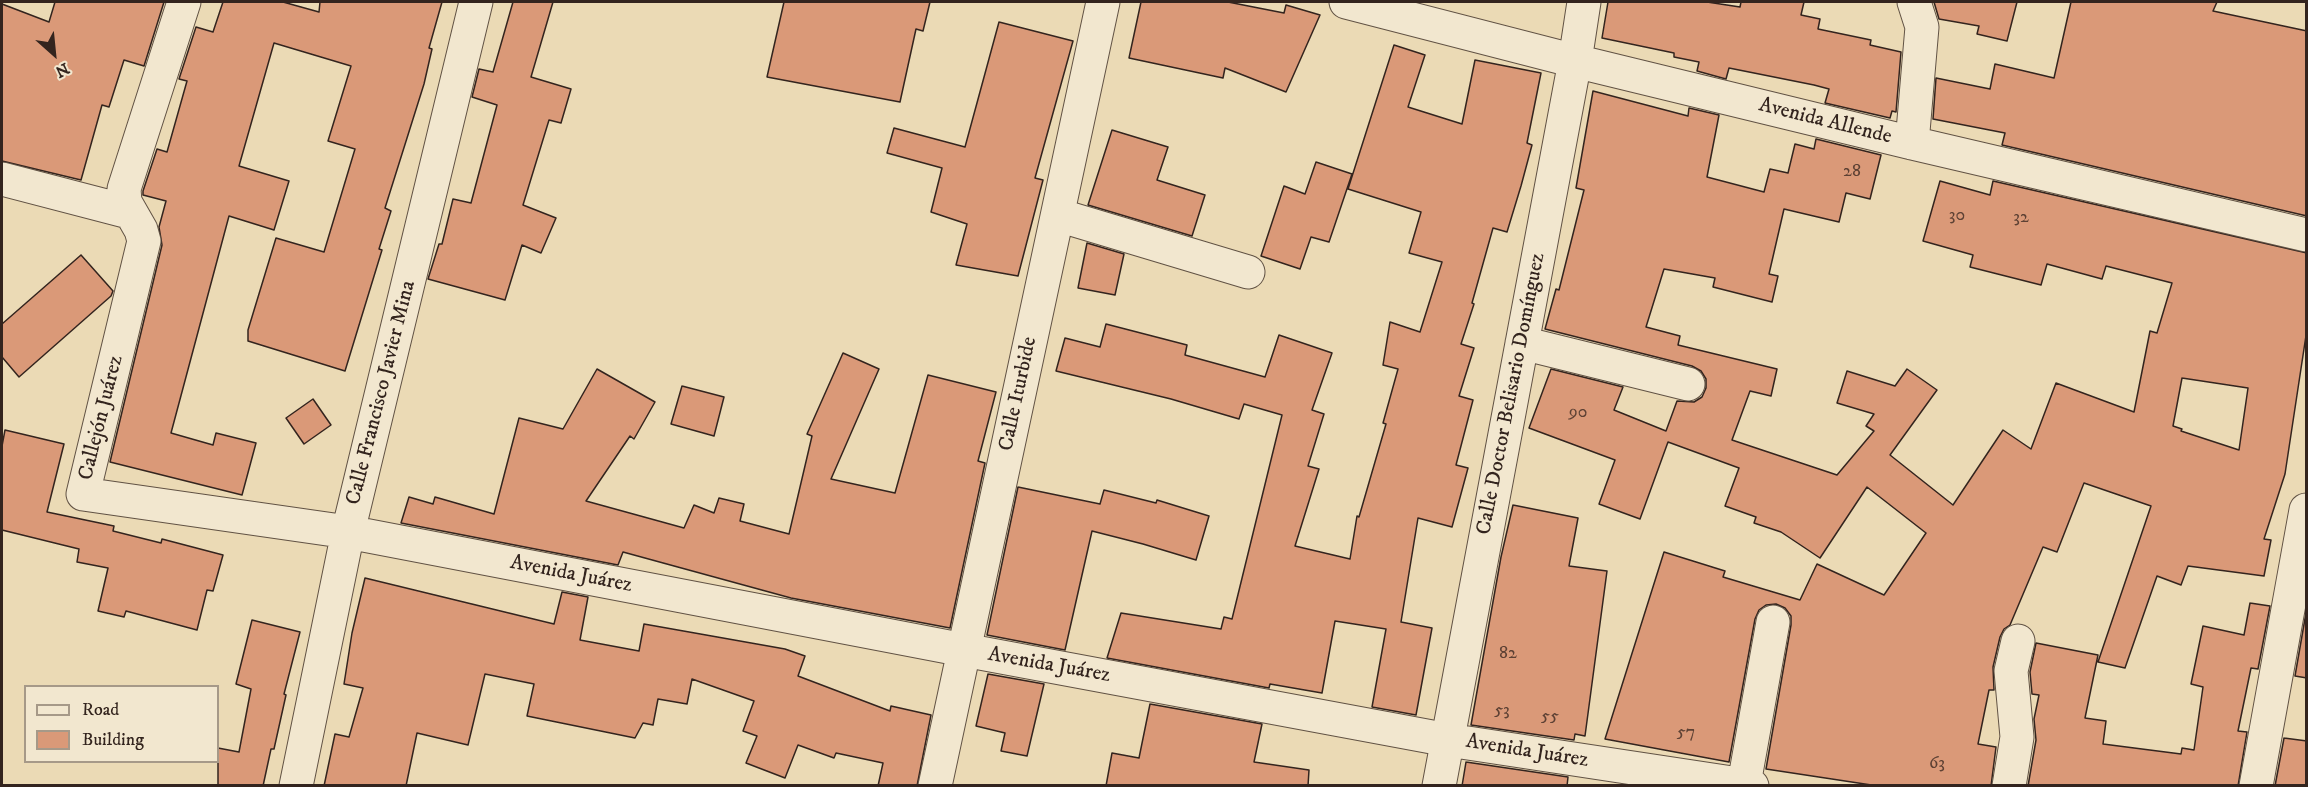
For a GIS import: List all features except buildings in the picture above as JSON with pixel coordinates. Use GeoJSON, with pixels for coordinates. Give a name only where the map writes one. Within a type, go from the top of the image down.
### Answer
{"type":"FeatureCollection","features":[{"type":"Feature","properties":{"kind":"street"},"geometry":{"type":"LineString","coordinates":[[129,212],[124,189],[184,2]]}},
{"type":"Feature","properties":{"kind":"street","name":"Calle Francisco Javier Mina"},"geometry":{"type":"LineString","coordinates":[[296,786],[348,532],[476,2]]}},
{"type":"Feature","properties":{"kind":"street","name":"Calle Iturbide"},"geometry":{"type":"LineString","coordinates":[[935,786],[1103,2]]}},
{"type":"Feature","properties":{"kind":"street","name":"Avenida Allende"},"geometry":{"type":"LineString","coordinates":[[1346,2],[1575,61],[1912,143],[2307,235]]}},
{"type":"Feature","properties":{"kind":"street","name":"Calle Doctor Belisario Domínguez"},"geometry":{"type":"LineString","coordinates":[[1439,786],[1575,61],[1584,2]]}},
{"type":"Feature","properties":{"kind":"street"},"geometry":{"type":"LineString","coordinates":[[1912,143],[1922,27],[1914,2]]}},
{"type":"Feature","properties":{"kind":"street"},"geometry":{"type":"LineString","coordinates":[[2,179],[129,212]]}},
{"type":"Feature","properties":{"kind":"street","name":"Callejón Juárez"},"geometry":{"type":"LineString","coordinates":[[129,212],[141,230],[144,240],[83,494],[348,532]]}},
{"type":"Feature","properties":{"kind":"street"},"geometry":{"type":"LineString","coordinates":[[1058,215],[1248,272]]}},
{"type":"Feature","properties":{"kind":"street"},"geometry":{"type":"LineString","coordinates":[[1522,343],[1688,384]]}},
{"type":"Feature","properties":{"kind":"street"},"geometry":{"type":"LineString","coordinates":[[2256,786],[2307,510]]}},
{"type":"Feature","properties":{"kind":"street","name":"Avenida Juárez"},"geometry":{"type":"LineString","coordinates":[[348,532],[1448,740],[1748,785]]}},
{"type":"Feature","properties":{"kind":"street"},"geometry":{"type":"LineString","coordinates":[[1748,785],[1773,622]]}},
{"type":"Feature","properties":{"kind":"street"},"geometry":{"type":"LineString","coordinates":[[2009,786],[2017,737],[2011,671],[2018,641]]}}]}
